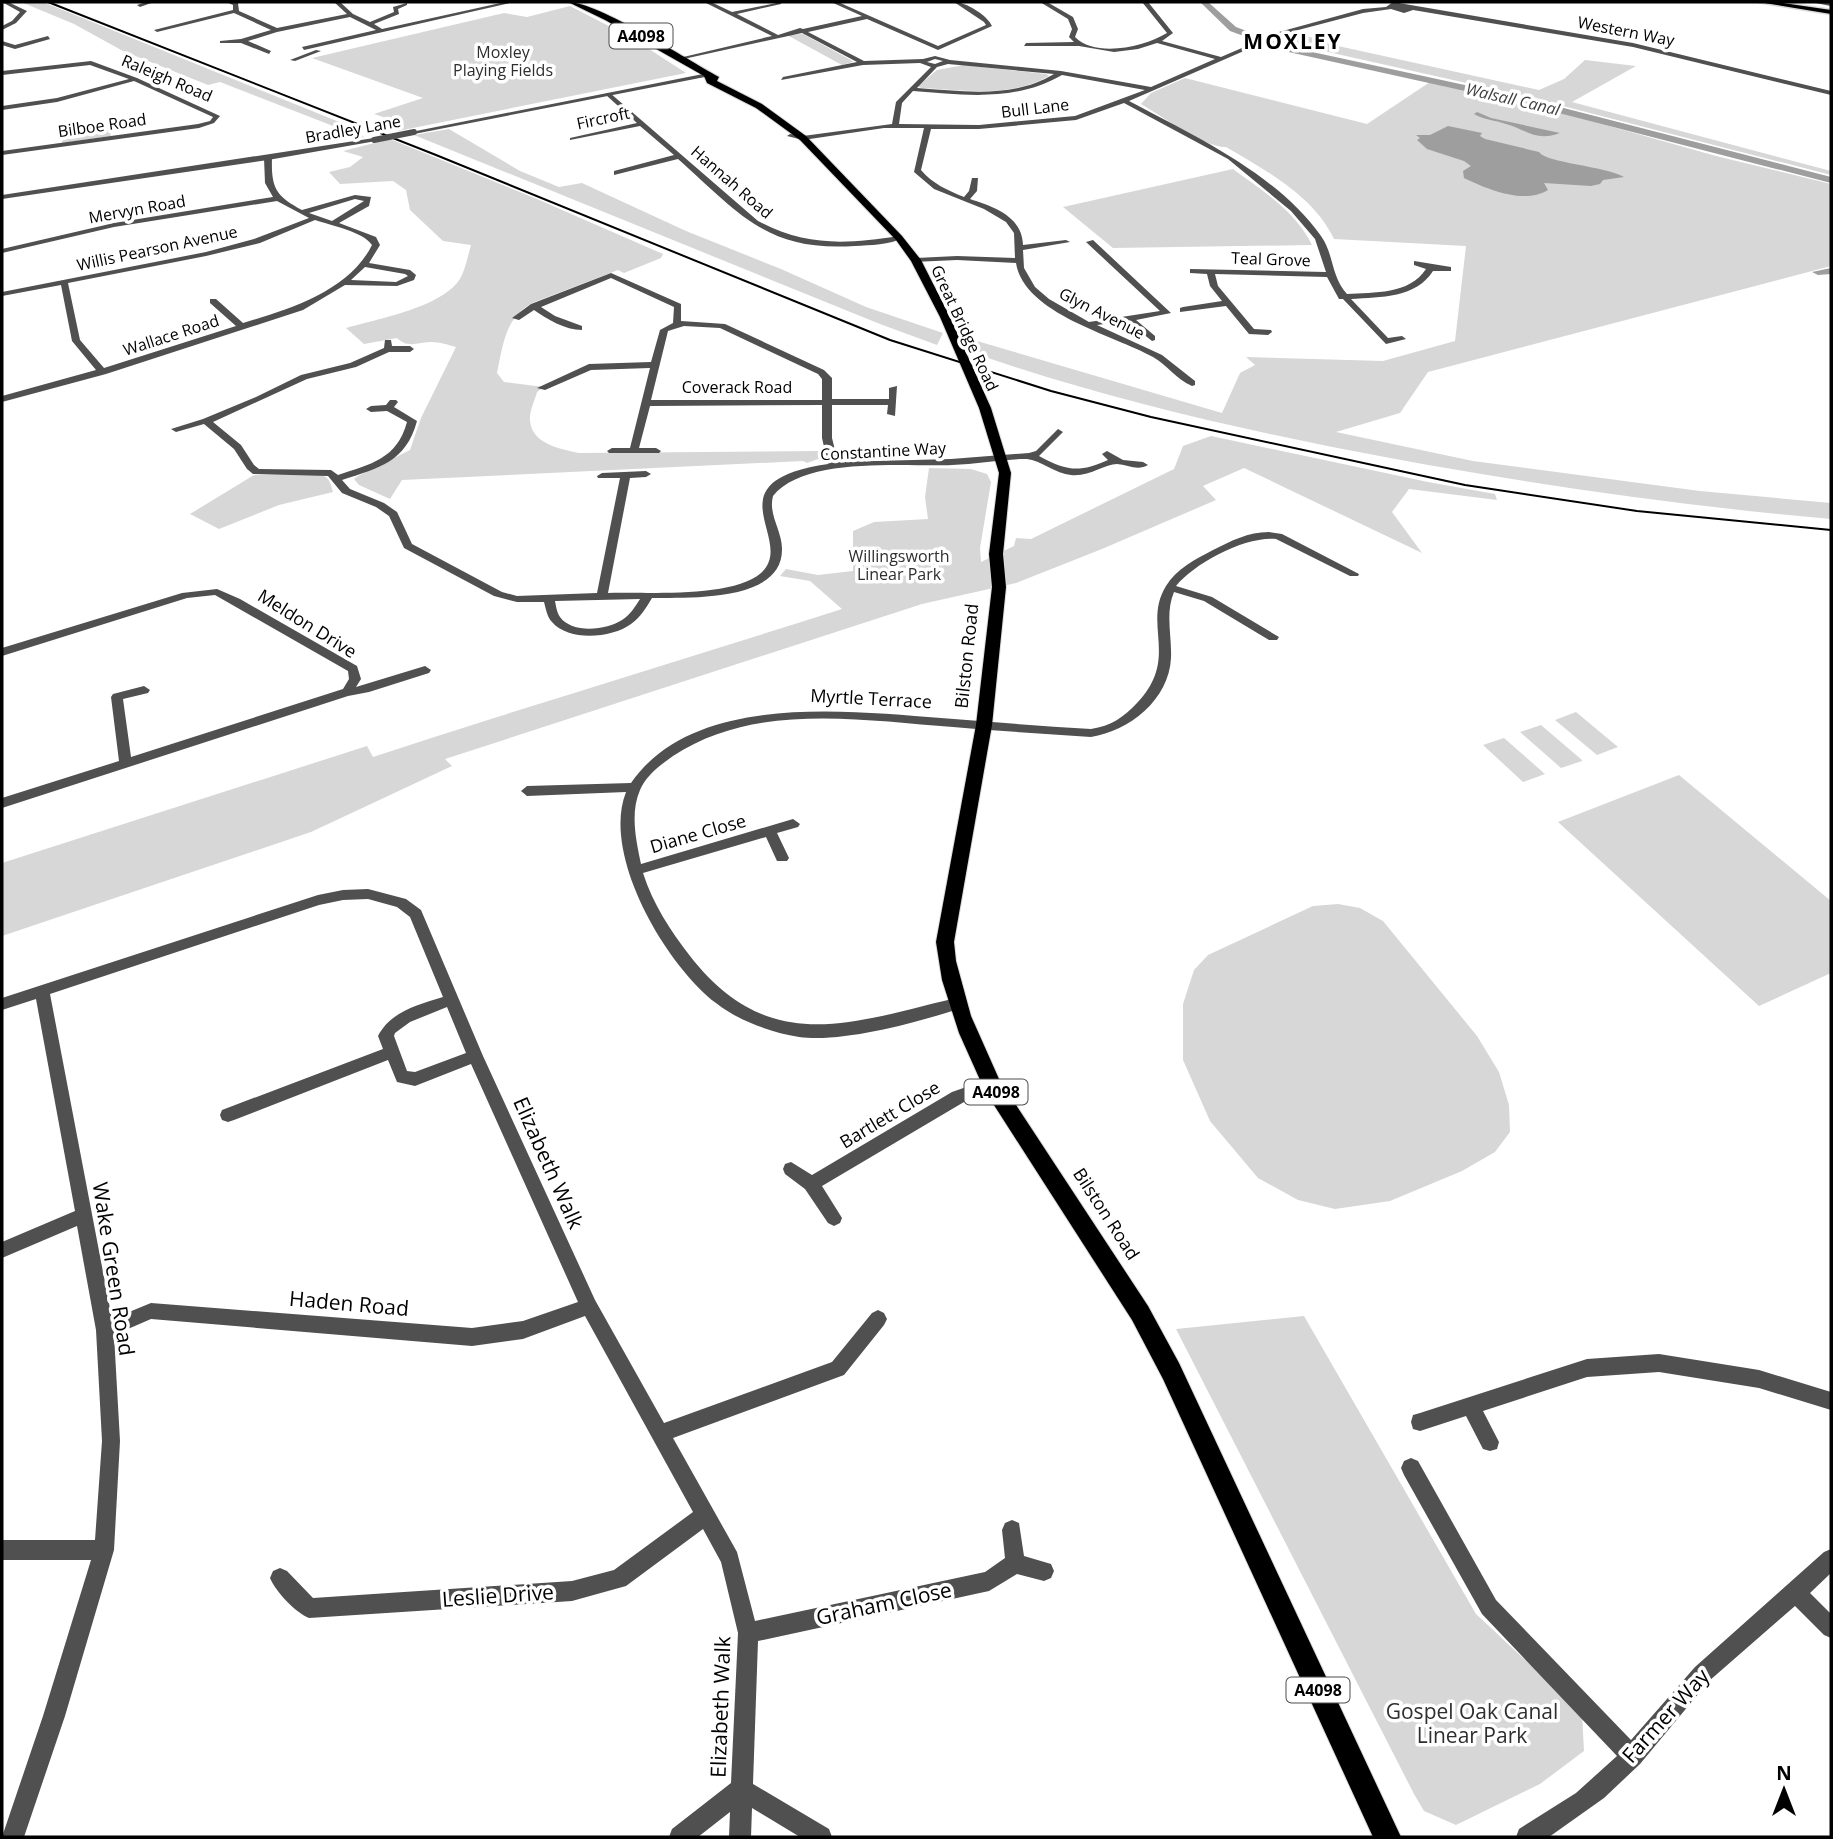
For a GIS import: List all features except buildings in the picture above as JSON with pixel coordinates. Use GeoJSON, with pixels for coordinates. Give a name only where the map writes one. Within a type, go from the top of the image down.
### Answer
{"type":"FeatureCollection","features":[{"type":"Feature","properties":{"kind":"highway"},"geometry":{"type":"LineString","coordinates":[[1762,2],[1831,9]]}},
{"type":"Feature","properties":{"kind":"highway"},"geometry":{"type":"LineString","coordinates":[[1783,2],[1831,9]]}},
{"type":"Feature","properties":{"kind":"main road","name":"Great Bridge Road"},"geometry":{"type":"LineString","coordinates":[[571,2],[608,18],[708,75],[710,80],[759,106],[823,160],[899,239],[916,260],[959,348],[985,408],[1002,459]]}},
{"type":"Feature","properties":{"kind":"main road","name":"Great Bridge Road"},"geometry":{"type":"LineString","coordinates":[[778,122],[790,136],[803,142]]}},
{"type":"Feature","properties":{"kind":"main road","name":"Bilston Road"},"geometry":{"type":"LineString","coordinates":[[1002,459],[1005,473],[996,554],[999,587],[984,726],[945,942],[948,974],[956,1004],[992,1085],[1140,1313],[1171,1371],[1387,1837]]}},
{"type":"Feature","properties":{"kind":"street"},"geometry":{"type":"LineString","coordinates":[[2,28],[14,22],[24,10],[5,2]]}},
{"type":"Feature","properties":{"kind":"street"},"geometry":{"type":"LineString","coordinates":[[140,5],[151,2]]}},
{"type":"Feature","properties":{"kind":"street"},"geometry":{"type":"LineString","coordinates":[[337,2],[351,15],[380,30]]}},
{"type":"Feature","properties":{"kind":"street"},"geometry":{"type":"LineString","coordinates":[[304,48],[511,2]]}},
{"type":"Feature","properties":{"kind":"street"},"geometry":{"type":"LineString","coordinates":[[707,2],[776,36]]}},
{"type":"Feature","properties":{"kind":"street"},"geometry":{"type":"LineString","coordinates":[[834,2],[938,48],[989,26],[987,21],[957,2]]}},
{"type":"Feature","properties":{"kind":"street"},"geometry":{"type":"LineString","coordinates":[[1043,2],[1071,18],[1075,29],[1072,37],[1079,44]]}},
{"type":"Feature","properties":{"kind":"street"},"geometry":{"type":"LineString","coordinates":[[1024,46],[1079,44],[1125,50],[1156,41],[1170,33],[1144,2]]}},
{"type":"Feature","properties":{"kind":"street"},"geometry":{"type":"LineString","coordinates":[[1813,2],[1831,9]]}},
{"type":"Feature","properties":{"kind":"street"},"geometry":{"type":"LineString","coordinates":[[731,14],[779,3]]}},
{"type":"Feature","properties":{"kind":"street"},"geometry":{"type":"LineString","coordinates":[[367,24],[392,17],[397,13],[395,8],[405,4]]}},
{"type":"Feature","properties":{"kind":"street"},"geometry":{"type":"LineString","coordinates":[[161,27],[236,5],[263,26],[276,30]]}},
{"type":"Feature","properties":{"kind":"street","name":"Western Way"},"geometry":{"type":"LineString","coordinates":[[1395,5],[1633,45],[1831,93]]}},
{"type":"Feature","properties":{"kind":"street","name":"Bull Lane"},"geometry":{"type":"LineString","coordinates":[[803,142],[895,125],[992,127],[1087,115],[1124,102],[1268,38],[1363,11],[1395,5]]}},
{"type":"Feature","properties":{"kind":"street"},"geometry":{"type":"LineString","coordinates":[[293,60],[329,49],[484,15],[491,12],[486,7]]}},
{"type":"Feature","properties":{"kind":"street"},"geometry":{"type":"LineString","coordinates":[[222,42],[242,41],[276,30],[351,15]]}},
{"type":"Feature","properties":{"kind":"street"},"geometry":{"type":"LineString","coordinates":[[681,60],[800,30],[866,17]]}},
{"type":"Feature","properties":{"kind":"street"},"geometry":{"type":"LineString","coordinates":[[800,30],[863,63]]}},
{"type":"Feature","properties":{"kind":"street"},"geometry":{"type":"LineString","coordinates":[[2,43],[15,47],[47,36],[61,41]]}},
{"type":"Feature","properties":{"kind":"street"},"geometry":{"type":"LineString","coordinates":[[242,41],[268,52],[256,55]]}},
{"type":"Feature","properties":{"kind":"street"},"geometry":{"type":"LineString","coordinates":[[1156,41],[1223,59]]}},
{"type":"Feature","properties":{"kind":"street"},"geometry":{"type":"LineString","coordinates":[[937,58],[938,48]]}},
{"type":"Feature","properties":{"kind":"street"},"geometry":{"type":"LineString","coordinates":[[783,79],[863,63],[937,58],[948,62],[1061,73],[1152,89]]}},
{"type":"Feature","properties":{"kind":"street"},"geometry":{"type":"LineString","coordinates":[[923,61],[924,64],[934,66],[948,62]]}},
{"type":"Feature","properties":{"kind":"street","name":"Raleigh Road"},"geometry":{"type":"LineString","coordinates":[[2,73],[91,63],[135,79],[217,116],[205,125]]}},
{"type":"Feature","properties":{"kind":"street"},"geometry":{"type":"LineString","coordinates":[[895,125],[899,102],[934,66]]}},
{"type":"Feature","properties":{"kind":"street"},"geometry":{"type":"LineString","coordinates":[[910,89],[996,92],[1037,85],[1061,73]]}},
{"type":"Feature","properties":{"kind":"street","name":"Bradley Lane"},"geometry":{"type":"LineString","coordinates":[[2,197],[374,140],[708,75]]}},
{"type":"Feature","properties":{"kind":"street"},"geometry":{"type":"LineString","coordinates":[[2,107],[57,100],[135,79]]}},
{"type":"Feature","properties":{"kind":"street","name":"Hannah Road"},"geometry":{"type":"LineString","coordinates":[[608,94],[755,223],[773,234],[794,242],[825,246],[899,239]]}},
{"type":"Feature","properties":{"kind":"street"},"geometry":{"type":"LineString","coordinates":[[1124,102],[1249,170],[1309,224],[1320,239],[1331,275],[1342,297],[1386,341],[1390,352]]}},
{"type":"Feature","properties":{"kind":"street","name":"Fircroft"},"geometry":{"type":"LineString","coordinates":[[572,139],[640,124]]}},
{"type":"Feature","properties":{"kind":"street","name":"Bilboe Road"},"geometry":{"type":"LineString","coordinates":[[2,153],[205,125]]}},
{"type":"Feature","properties":{"kind":"street","name":"Glyn Avenue"},"geometry":{"type":"LineString","coordinates":[[928,126],[916,170],[932,185],[1008,219],[1020,236],[1022,274],[1040,294],[1064,313],[1156,355],[1192,383]]}},
{"type":"Feature","properties":{"kind":"street"},"geometry":{"type":"LineString","coordinates":[[617,173],[680,156]]}},
{"type":"Feature","properties":{"kind":"street"},"geometry":{"type":"LineString","coordinates":[[268,158],[270,187],[277,200],[373,239],[375,250],[362,264]]}},
{"type":"Feature","properties":{"kind":"street"},"geometry":{"type":"LineString","coordinates":[[965,200],[972,191],[975,180]]}},
{"type":"Feature","properties":{"kind":"street"},"geometry":{"type":"LineString","coordinates":[[303,212],[355,197],[368,199],[366,204],[333,223]]}},
{"type":"Feature","properties":{"kind":"street","name":"Mervyn Road"},"geometry":{"type":"LineString","coordinates":[[5,250],[114,225],[277,200]]}},
{"type":"Feature","properties":{"kind":"street","name":"Willis Pearson Avenue"},"geometry":{"type":"LineString","coordinates":[[2,294],[257,241],[308,222],[314,217]]}},
{"type":"Feature","properties":{"kind":"street"},"geometry":{"type":"LineString","coordinates":[[2,240],[5,250]]}},
{"type":"Feature","properties":{"kind":"street"},"geometry":{"type":"LineString","coordinates":[[1021,248],[1066,242]]}},
{"type":"Feature","properties":{"kind":"street"},"geometry":{"type":"LineString","coordinates":[[1088,324],[1167,313],[1090,242]]}},
{"type":"Feature","properties":{"kind":"street"},"geometry":{"type":"LineString","coordinates":[[916,260],[957,258],[1021,261]]}},
{"type":"Feature","properties":{"kind":"street"},"geometry":{"type":"LineString","coordinates":[[1417,263],[1431,268],[1448,269]]}},
{"type":"Feature","properties":{"kind":"street"},"geometry":{"type":"LineString","coordinates":[[342,282],[397,284],[412,275],[362,264]]}},
{"type":"Feature","properties":{"kind":"street","name":"Wallace Road"},"geometry":{"type":"LineString","coordinates":[[2,398],[103,372],[311,304],[362,264]]}},
{"type":"Feature","properties":{"kind":"street"},"geometry":{"type":"LineString","coordinates":[[1342,297],[1393,292],[1415,286],[1423,281],[1431,268]]}},
{"type":"Feature","properties":{"kind":"street","name":"Teal Grove"},"geometry":{"type":"LineString","coordinates":[[1192,271],[1331,275]]}},
{"type":"Feature","properties":{"kind":"street","name":"Teal Grove"},"geometry":{"type":"LineString","coordinates":[[1210,271],[1214,286],[1252,332]]}},
{"type":"Feature","properties":{"kind":"street"},"geometry":{"type":"LineString","coordinates":[[516,317],[534,306],[611,275],[678,306],[677,325]]}},
{"type":"Feature","properties":{"kind":"street"},"geometry":{"type":"LineString","coordinates":[[64,282],[76,341],[103,372]]}},
{"type":"Feature","properties":{"kind":"street"},"geometry":{"type":"LineString","coordinates":[[213,302],[242,327]]}},
{"type":"Feature","properties":{"kind":"street"},"geometry":{"type":"LineString","coordinates":[[1183,310],[1229,303]]}},
{"type":"Feature","properties":{"kind":"street"},"geometry":{"type":"LineString","coordinates":[[534,306],[552,318],[579,328]]}},
{"type":"Feature","properties":{"kind":"street"},"geometry":{"type":"LineString","coordinates":[[1128,318],[1152,338]]}},
{"type":"Feature","properties":{"kind":"street"},"geometry":{"type":"LineString","coordinates":[[634,450],[666,327],[722,326],[827,378],[827,438],[834,467]]}},
{"type":"Feature","properties":{"kind":"street"},"geometry":{"type":"LineString","coordinates":[[1253,342],[1252,332],[1268,332]]}},
{"type":"Feature","properties":{"kind":"street"},"geometry":{"type":"LineString","coordinates":[[1386,341],[1402,339]]}},
{"type":"Feature","properties":{"kind":"street"},"geometry":{"type":"LineString","coordinates":[[176,429],[206,421],[304,377],[354,365],[388,345],[410,349]]}},
{"type":"Feature","properties":{"kind":"street"},"geometry":{"type":"LineString","coordinates":[[542,388],[596,366],[655,365]]}},
{"type":"Feature","properties":{"kind":"street"},"geometry":{"type":"LineString","coordinates":[[545,373],[558,380]]}},
{"type":"Feature","properties":{"kind":"street"},"geometry":{"type":"LineString","coordinates":[[892,414],[894,388]]}},
{"type":"Feature","properties":{"kind":"street","name":"Coverack Road"},"geometry":{"type":"LineString","coordinates":[[646,403],[893,402]]}},
{"type":"Feature","properties":{"kind":"street"},"geometry":{"type":"LineString","coordinates":[[337,479],[390,458],[400,451],[412,421],[391,405],[371,409]]}},
{"type":"Feature","properties":{"kind":"street","name":"Constantine Way"},"geometry":{"type":"LineString","coordinates":[[206,421],[238,447],[250,467],[257,472],[331,473],[345,491],[380,505],[393,514],[408,546],[428,560],[498,594],[517,599],[649,595],[744,588],[771,570],[777,551],[765,510],[772,492],[785,480],[834,467],[1031,456]]}},
{"type":"Feature","properties":{"kind":"street"},"geometry":{"type":"LineString","coordinates":[[1031,456],[1039,453],[1058,432]]}},
{"type":"Feature","properties":{"kind":"street"},"geometry":{"type":"LineString","coordinates":[[612,451],[656,451]]}},
{"type":"Feature","properties":{"kind":"street"},"geometry":{"type":"LineString","coordinates":[[1031,456],[1065,473],[1079,475],[1111,457],[1128,465],[1143,465]]}},
{"type":"Feature","properties":{"kind":"street"},"geometry":{"type":"LineString","coordinates":[[602,476],[646,474]]}},
{"type":"Feature","properties":{"kind":"street"},"geometry":{"type":"LineString","coordinates":[[602,597],[626,475]]}},
{"type":"Feature","properties":{"kind":"street"},"geometry":{"type":"LineString","coordinates":[[1273,637],[1208,599],[1170,588],[1183,573],[1254,534],[1278,536],[1354,574]]}},
{"type":"Feature","properties":{"kind":"street","name":"Myrtle Terrace"},"geometry":{"type":"LineString","coordinates":[[634,787],[642,775],[675,749],[724,727],[754,719],[816,713],[1091,733],[1117,727],[1133,714],[1161,680],[1165,603],[1170,588]]}},
{"type":"Feature","properties":{"kind":"street","name":"Meldon Drive"},"geometry":{"type":"LineString","coordinates":[[2,652],[187,595],[217,592],[304,639],[352,669],[355,679],[347,692]]}},
{"type":"Feature","properties":{"kind":"street"},"geometry":{"type":"LineString","coordinates":[[549,599],[556,620],[563,626],[590,632],[623,625],[638,611],[649,595]]}},
{"type":"Feature","properties":{"kind":"street"},"geometry":{"type":"LineString","coordinates":[[2,803],[347,692],[425,670]]}},
{"type":"Feature","properties":{"kind":"street"},"geometry":{"type":"LineString","coordinates":[[126,763],[117,697],[145,690]]}},
{"type":"Feature","properties":{"kind":"street"},"geometry":{"type":"LineString","coordinates":[[527,791],[634,787],[629,798],[627,821],[636,870],[650,909],[689,964],[714,993],[739,1010],[761,1019],[811,1032],[837,1031],[956,1004]]}},
{"type":"Feature","properties":{"kind":"street","name":"Diane Close"},"geometry":{"type":"LineString","coordinates":[[636,870],[793,824]]}},
{"type":"Feature","properties":{"kind":"street","name":"Diane Close"},"geometry":{"type":"LineString","coordinates":[[770,832],[782,858]]}},
{"type":"Feature","properties":{"kind":"street","name":"Elizabeth Walk"},"geometry":{"type":"LineString","coordinates":[[2,1004],[317,900],[368,894],[401,904],[416,914],[475,1056],[589,1306],[730,1559],[748,1633],[740,1837]]}},
{"type":"Feature","properties":{"kind":"street","name":"Wake Green Road"},"geometry":{"type":"LineString","coordinates":[[13,1837],[54,1716],[104,1550],[111,1441],[105,1330],[42,992]]}},
{"type":"Feature","properties":{"kind":"street"},"geometry":{"type":"LineString","coordinates":[[453,999],[391,1025],[386,1036],[392,1052],[402,1077],[408,1079],[475,1056]]}},
{"type":"Feature","properties":{"kind":"street"},"geometry":{"type":"LineString","coordinates":[[228,1115],[392,1052]]}},
{"type":"Feature","properties":{"kind":"street","name":"Bartlett Close"},"geometry":{"type":"LineString","coordinates":[[811,1184],[958,1097],[992,1085]]}},
{"type":"Feature","properties":{"kind":"street"},"geometry":{"type":"LineString","coordinates":[[791,1169],[811,1184],[834,1218]]}},
{"type":"Feature","properties":{"kind":"street"},"geometry":{"type":"LineString","coordinates":[[2,1250],[82,1216]]}},
{"type":"Feature","properties":{"kind":"street","name":"Haden Road"},"geometry":{"type":"LineString","coordinates":[[105,1330],[151,1311],[472,1337],[523,1330],[589,1306]]}},
{"type":"Feature","properties":{"kind":"street"},"geometry":{"type":"LineString","coordinates":[[662,1433],[838,1369],[878,1319]]}},
{"type":"Feature","properties":{"kind":"street"},"geometry":{"type":"LineString","coordinates":[[1420,1422],[1587,1368],[1659,1363],[1759,1378],[1831,1401]]}},
{"type":"Feature","properties":{"kind":"street"},"geometry":{"type":"LineString","coordinates":[[1471,1407],[1490,1442]]}},
{"type":"Feature","properties":{"kind":"street"},"geometry":{"type":"LineString","coordinates":[[1411,1468],[1489,1607],[1632,1756]]}},
{"type":"Feature","properties":{"kind":"street","name":"Leslie Drive"},"geometry":{"type":"LineString","coordinates":[[280,1578],[309,1608],[572,1591],[619,1579],[706,1515]]}},
{"type":"Feature","properties":{"kind":"street"},"geometry":{"type":"LineString","coordinates":[[1012,1530],[1015,1563],[1044,1571]]}},
{"type":"Feature","properties":{"kind":"street"},"geometry":{"type":"LineString","coordinates":[[2,1549],[104,1550]]}},
{"type":"Feature","properties":{"kind":"street","name":"Farmer Way"},"geometry":{"type":"LineString","coordinates":[[1527,1837],[1557,1822],[1592,1795],[1632,1756],[1672,1703],[1718,1658],[1831,1559]]}},
{"type":"Feature","properties":{"kind":"street","name":"Graham Close"},"geometry":{"type":"LineString","coordinates":[[748,1633],[989,1581],[1015,1563]]}},
{"type":"Feature","properties":{"kind":"street"},"geometry":{"type":"LineString","coordinates":[[1795,1592],[1831,1628]]}},
{"type":"Feature","properties":{"kind":"street"},"geometry":{"type":"LineString","coordinates":[[680,1837],[741,1789],[821,1837]]}},
{"type":"Feature","properties":{"kind":"green space"},"geometry":{"type":"Polygon","coordinates":[[[21,2],[43,2],[359,130],[364,138],[220,82],[208,85],[123,51],[74,24],[21,2]]]}},
{"type":"Feature","properties":{"kind":"green space","name":"Moxley Playing Fields"},"geometry":{"type":"Polygon","coordinates":[[[570,6],[632,38],[686,73],[398,131],[380,125],[392,120],[374,114],[423,98],[312,58],[504,13],[527,17],[570,6]]]}},
{"type":"Feature","properties":{"kind":"green space"},"geometry":{"type":"Polygon","coordinates":[[[1299,33],[1329,44],[1539,90],[1564,79],[1585,60],[1636,66],[1572,102],[1831,171],[1831,175],[1520,95],[1279,41],[1299,33]]]}},
{"type":"Feature","properties":{"kind":"green space"},"geometry":{"type":"Polygon","coordinates":[[[803,34],[853,62],[842,65],[787,35],[803,34]]]}},
{"type":"Feature","properties":{"kind":"green space"},"geometry":{"type":"Polygon","coordinates":[[[964,65],[1049,76],[1035,83],[1003,90],[970,91],[918,86],[937,70],[964,65]]]}},
{"type":"Feature","properties":{"kind":"green space"},"geometry":{"type":"Polygon","coordinates":[[[1185,78],[1367,124],[1430,82],[1520,101],[1716,156],[1831,184],[1831,266],[1428,372],[1400,413],[1336,432],[1473,461],[1700,491],[1831,503],[1831,519],[1610,494],[1338,448],[1131,401],[979,355],[977,341],[1222,413],[1240,373],[1255,365],[1246,357],[1383,361],[1455,341],[1466,246],[1334,239],[1314,210],[1272,175],[1226,147],[1195,137],[1141,104],[1151,93],[1185,78]]]}},
{"type":"Feature","properties":{"kind":"green space"},"geometry":{"type":"Polygon","coordinates":[[[98,124],[98,129],[109,128],[111,136],[62,143],[63,132],[74,131],[74,127],[98,124]]]}},
{"type":"Feature","properties":{"kind":"green space"},"geometry":{"type":"Polygon","coordinates":[[[449,129],[520,171],[559,187],[582,183],[686,231],[866,307],[943,333],[937,345],[880,324],[414,135],[449,129]]]}},
{"type":"Feature","properties":{"kind":"green space"},"geometry":{"type":"Polygon","coordinates":[[[390,139],[663,254],[661,258],[624,273],[618,270],[532,303],[516,316],[507,333],[497,373],[504,382],[544,387],[537,392],[530,417],[532,428],[541,440],[579,453],[820,451],[821,458],[807,463],[803,461],[402,480],[390,499],[359,485],[354,479],[358,476],[410,450],[421,418],[456,347],[435,342],[409,344],[397,338],[364,344],[346,328],[392,316],[441,296],[461,277],[471,245],[443,241],[410,210],[406,190],[393,181],[340,184],[329,172],[350,167],[363,157],[343,151],[390,139]]]}},
{"type":"Feature","properties":{"kind":"green space"},"geometry":{"type":"Polygon","coordinates":[[[1233,169],[1287,212],[1312,245],[1113,248],[1063,207],[1233,169]]]}},
{"type":"Feature","properties":{"kind":"green space","name":"Willingsworth Linear Park"},"geometry":{"type":"Polygon","coordinates":[[[1211,436],[1495,494],[1497,500],[1409,489],[1392,512],[1422,553],[1244,468],[1203,486],[1216,500],[1016,583],[922,604],[445,759],[452,766],[311,832],[2,936],[2,863],[367,746],[373,757],[842,609],[810,581],[780,576],[786,569],[818,575],[853,571],[853,531],[874,522],[928,519],[925,497],[929,468],[971,469],[987,474],[991,482],[980,548],[981,562],[1014,546],[1016,538],[1031,539],[1174,469],[1183,446],[1211,436]]]}},
{"type":"Feature","properties":{"kind":"green space"},"geometry":{"type":"Polygon","coordinates":[[[312,474],[327,478],[333,492],[279,505],[219,529],[190,514],[254,475],[312,474]]]}},
{"type":"Feature","properties":{"kind":"green space"},"geometry":{"type":"Polygon","coordinates":[[[1576,712],[1618,747],[1597,755],[1555,720],[1576,712]]]}},
{"type":"Feature","properties":{"kind":"green space"},"geometry":{"type":"Polygon","coordinates":[[[1541,725],[1582,761],[1561,768],[1520,732],[1541,725]]]}},
{"type":"Feature","properties":{"kind":"green space"},"geometry":{"type":"Polygon","coordinates":[[[1504,738],[1545,774],[1523,782],[1483,745],[1504,738]]]}},
{"type":"Feature","properties":{"kind":"green space"},"geometry":{"type":"Polygon","coordinates":[[[1679,775],[1831,901],[1831,973],[1759,1006],[1558,822],[1679,775]]]}},
{"type":"Feature","properties":{"kind":"green space"},"geometry":{"type":"Polygon","coordinates":[[[1338,904],[1360,908],[1383,921],[1477,1036],[1499,1072],[1509,1105],[1510,1132],[1495,1152],[1462,1171],[1390,1201],[1335,1209],[1298,1200],[1258,1178],[1210,1121],[1183,1060],[1183,1004],[1194,970],[1208,955],[1313,906],[1338,904]]]}},
{"type":"Feature","properties":{"kind":"green space","name":"Gospel Oak Canal Linear Park"},"geometry":{"type":"Polygon","coordinates":[[[1304,1316],[1476,1614],[1582,1713],[1584,1751],[1540,1784],[1456,1825],[1424,1811],[1414,1794],[1176,1329],[1304,1316]]]}},
{"type":"Feature","properties":{"kind":"shaded area"},"geometry":{"type":"Polygon","coordinates":[[[1477,112],[1491,118],[1560,133],[1538,136],[1482,118],[1474,114],[1477,112]]]}},
{"type":"Feature","properties":{"kind":"shaded area"},"geometry":{"type":"Polygon","coordinates":[[[1448,126],[1482,133],[1480,136],[1485,139],[1624,177],[1603,180],[1600,184],[1591,186],[1544,183],[1548,190],[1528,196],[1494,191],[1464,178],[1463,171],[1471,166],[1464,161],[1427,149],[1417,140],[1420,138],[1416,135],[1430,135],[1448,126]]]}},
{"type":"Feature","properties":{"kind":"waterway","name":"Walsall Canal"},"geometry":{"type":"LineString","coordinates":[[1204,2],[1233,29],[1287,49],[1525,101],[1831,180]]}},
{"type":"Feature","properties":{"kind":"waterway"},"geometry":{"type":"LineString","coordinates":[[1818,272],[1831,271]]}},
{"type":"Feature","properties":{"kind":"tram line"},"geometry":{"type":"LineString","coordinates":[[48,2],[436,155],[890,340],[1051,391],[1151,417],[1465,485],[1637,511],[1831,530]]}},
{"type":"Feature","properties":{"kind":"district","name":"MOXLEY"},"geometry":{"type":"Point","coordinates":[1293,42]}}]}
